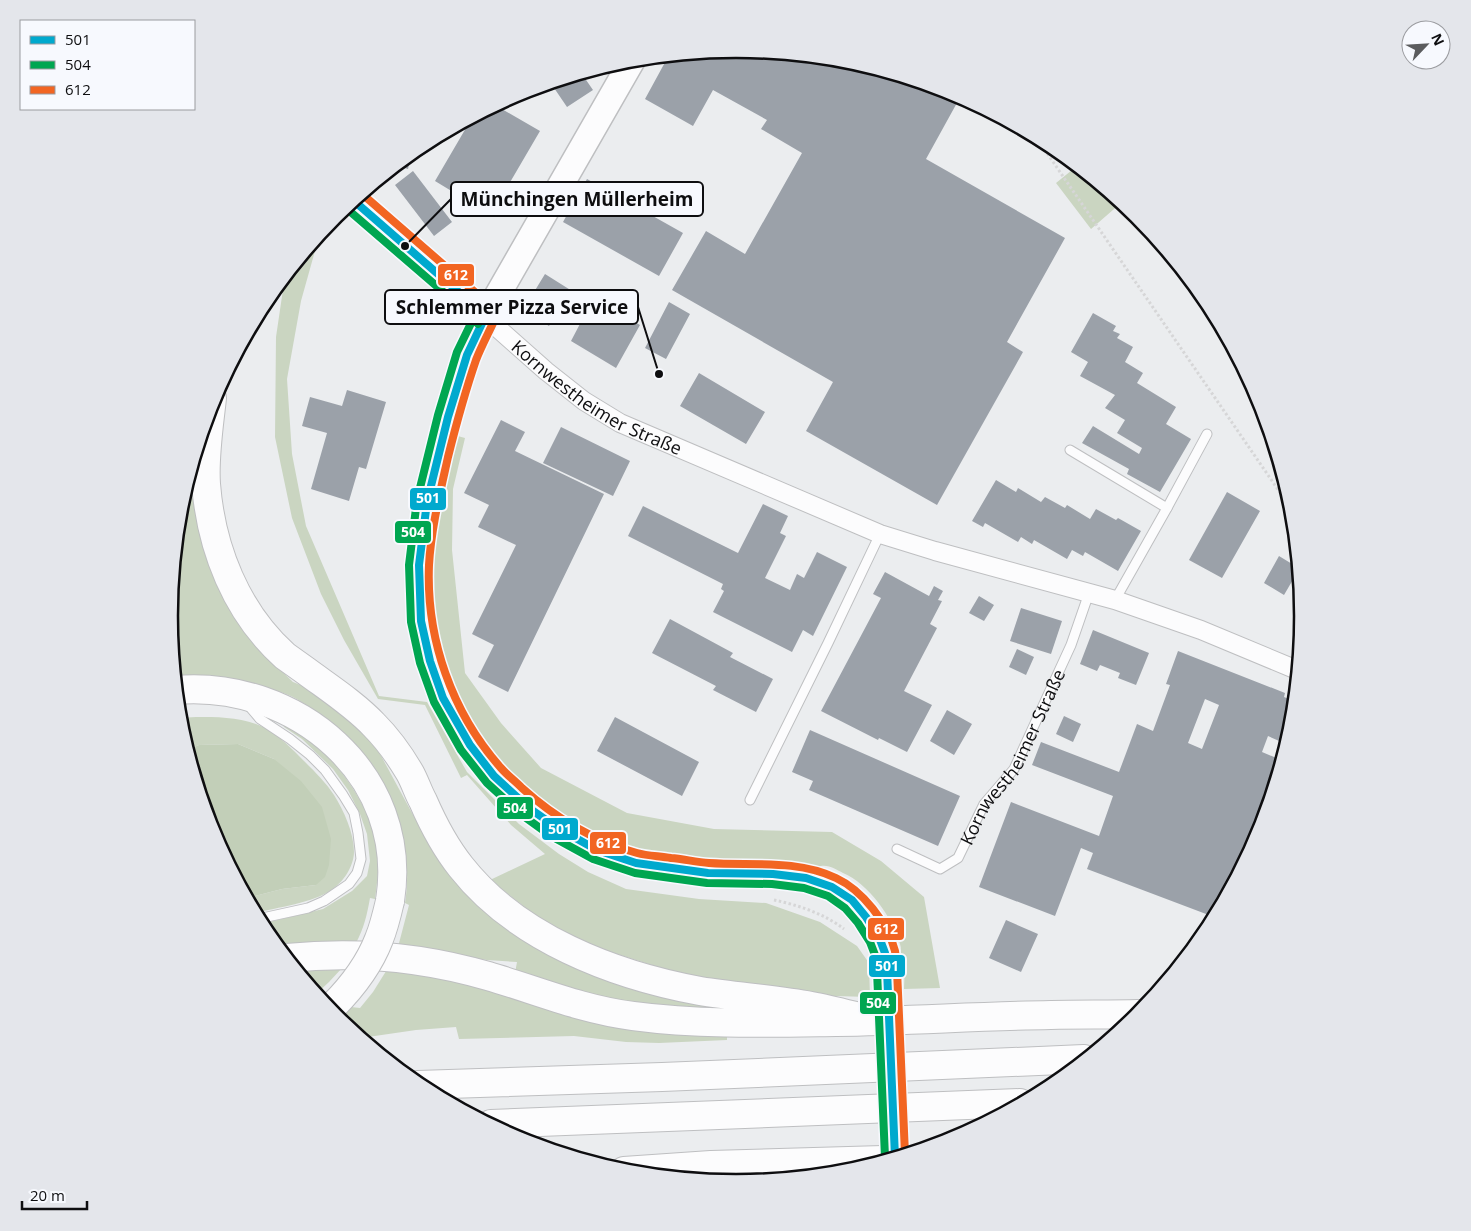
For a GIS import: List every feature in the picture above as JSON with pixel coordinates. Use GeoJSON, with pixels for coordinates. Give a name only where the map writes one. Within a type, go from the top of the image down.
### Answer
{"type":"FeatureCollection","features":[{"type":"Feature","properties":{"kind":"highway"},"geometry":{"type":"LineString","coordinates":[[209,431],[206,482],[211,525],[222,562],[239,599],[263,632],[286,656],[365,716],[387,739],[411,774],[439,835],[462,868],[487,895],[517,920],[555,943],[596,961],[641,977],[698,990],[809,1006],[876,1021]]}},
{"type":"Feature","properties":{"kind":"highway"},"geometry":{"type":"LineString","coordinates":[[182,689],[195,688],[254,697],[292,712],[305,720],[332,741],[355,766],[369,787],[383,814],[392,863],[390,901],[380,938],[371,958],[359,978],[335,1003]]}},
{"type":"Feature","properties":{"kind":"highway"},"geometry":{"type":"LineString","coordinates":[[295,957],[342,954],[411,960],[452,966],[598,1010],[687,1022],[744,1024],[1126,1014]]}},
{"type":"Feature","properties":{"kind":"highway"},"geometry":{"type":"LineString","coordinates":[[434,1084],[1073,1059]]}},
{"type":"Feature","properties":{"kind":"highway"},"geometry":{"type":"LineString","coordinates":[[506,1124],[1005,1104]]}},
{"type":"Feature","properties":{"kind":"highway"},"geometry":{"type":"LineString","coordinates":[[530,1134],[609,1120]]}},
{"type":"Feature","properties":{"kind":"highway"},"geometry":{"type":"LineString","coordinates":[[660,1169],[852,1161]]}},
{"type":"Feature","properties":{"kind":"street"},"geometry":{"type":"LineString","coordinates":[[628,68],[485,317],[466,355],[448,417],[428,502],[420,565],[421,621],[430,661],[443,698],[470,745],[494,776],[529,808],[556,827],[597,850],[636,863],[708,873],[781,875],[806,878],[832,887],[852,900],[879,937],[885,953],[895,1150]]}},
{"type":"Feature","properties":{"kind":"street","name":"Kornwestheimer Straße"},"geometry":{"type":"LineString","coordinates":[[359,205],[469,301],[546,372],[584,401],[620,423],[880,534],[1115,600],[1201,630],[1291,667]]}},
{"type":"Feature","properties":{"kind":"lane"},"geometry":{"type":"LineString","coordinates":[[1115,600],[1207,434]]}},
{"type":"Feature","properties":{"kind":"lane"},"geometry":{"type":"LineString","coordinates":[[1070,450],[1167,508]]}},
{"type":"Feature","properties":{"kind":"lane"},"geometry":{"type":"LineString","coordinates":[[750,800],[880,534]]}},
{"type":"Feature","properties":{"kind":"lane","name":"Kornwestheimer Straße"},"geometry":{"type":"LineString","coordinates":[[898,849],[940,869],[958,858],[984,804],[1014,769],[1072,645],[1089,593]]}},
{"type":"Feature","properties":{"kind":"lane"},"geometry":{"type":"LineString","coordinates":[[237,693],[260,718],[290,738],[325,770],[354,813],[358,833],[361,859],[357,873],[349,884],[324,901],[308,908],[266,917]]}},
{"type":"Feature","properties":{"kind":"path"},"geometry":{"type":"LineString","coordinates":[[1048,153],[1279,491]]}},
{"type":"Feature","properties":{"kind":"path"},"geometry":{"type":"LineString","coordinates":[[768,899],[777,900],[821,915],[846,931]]}},
{"type":"Feature","properties":{"kind":"green space"},"geometry":{"type":"Polygon","coordinates":[[[1071,170],[1116,208],[1091,229],[1056,183],[1071,170]]]}},
{"type":"Feature","properties":{"kind":"green space"},"geometry":{"type":"Polygon","coordinates":[[[316,248],[301,301],[287,379],[292,454],[306,526],[379,696],[427,702],[467,772],[519,824],[559,854],[588,872],[626,889],[699,899],[766,903],[820,922],[857,946],[869,963],[870,997],[800,995],[697,977],[658,967],[592,946],[563,931],[535,915],[490,880],[545,854],[511,825],[467,775],[461,778],[425,705],[378,699],[344,640],[321,594],[292,518],[275,437],[276,337],[283,290],[316,248]]]}},
{"type":"Feature","properties":{"kind":"green space"},"geometry":{"type":"Polygon","coordinates":[[[454,435],[465,438],[453,489],[452,550],[465,673],[501,723],[541,768],[627,813],[714,829],[832,832],[881,861],[924,897],[940,988],[904,989],[901,946],[891,923],[878,902],[853,878],[831,867],[824,866],[687,862],[644,852],[601,838],[549,808],[503,768],[459,704],[436,628],[432,587],[433,548],[441,493],[454,435]]]}},
{"type":"Feature","properties":{"kind":"green space"},"geometry":{"type":"Polygon","coordinates":[[[196,475],[203,542],[212,574],[235,617],[268,658],[293,682],[303,686],[334,708],[360,730],[379,752],[431,848],[444,866],[512,932],[551,956],[582,970],[729,1007],[730,1014],[596,998],[515,973],[517,962],[487,960],[398,947],[409,905],[405,903],[407,887],[406,855],[399,823],[387,793],[371,768],[333,725],[315,710],[293,697],[246,681],[199,675],[181,676],[178,616],[182,543],[196,475]]]}},
{"type":"Feature","properties":{"kind":"green space"},"geometry":{"type":"Polygon","coordinates":[[[273,715],[308,739],[329,757],[358,796],[372,825],[378,853],[375,899],[370,898],[365,921],[356,943],[288,948],[269,922],[323,909],[352,891],[367,876],[370,861],[367,834],[360,814],[348,790],[333,769],[302,739],[284,727],[273,715]]]}},
{"type":"Feature","properties":{"kind":"green space"},"geometry":{"type":"Polygon","coordinates":[[[187,718],[239,719],[263,727],[286,744],[313,770],[334,795],[345,815],[350,830],[354,845],[354,857],[344,879],[335,887],[315,898],[263,911],[253,896],[282,889],[316,885],[274,759],[238,744],[199,745],[194,747],[187,718]]]}},
{"type":"Feature","properties":{"kind":"green space"},"geometry":{"type":"Polygon","coordinates":[[[238,744],[274,759],[301,781],[322,807],[331,839],[329,865],[325,877],[316,885],[282,889],[253,896],[235,862],[207,795],[194,747],[199,745],[238,744]]]}},
{"type":"Feature","properties":{"kind":"green space"},"geometry":{"type":"Polygon","coordinates":[[[343,967],[321,989],[304,969],[343,967]]]}},
{"type":"Feature","properties":{"kind":"green space"},"geometry":{"type":"Polygon","coordinates":[[[388,968],[727,1036],[727,1040],[659,1043],[626,1042],[574,1036],[459,1039],[456,1027],[370,1037],[345,1014],[351,1007],[360,1008],[388,968]]]}},
{"type":"Feature","properties":{"kind":"building"},"geometry":{"type":"Polygon","coordinates":[[[736,58],[808,62],[844,68],[915,87],[957,103],[926,159],[1065,238],[1007,342],[1023,352],[937,505],[806,431],[833,382],[672,290],[706,231],[745,254],[802,153],[761,129],[767,120],[713,90],[693,126],[645,99],[665,62],[699,59],[736,58]]]}},
{"type":"Feature","properties":{"kind":"building"},"geometry":{"type":"Polygon","coordinates":[[[585,79],[593,90],[567,107],[554,88],[585,79]]]}},
{"type":"Feature","properties":{"kind":"building"},"geometry":{"type":"Polygon","coordinates":[[[502,109],[540,131],[491,215],[435,181],[467,127],[489,115],[502,109]]]}},
{"type":"Feature","properties":{"kind":"building"},"geometry":{"type":"Polygon","coordinates":[[[413,171],[452,222],[434,236],[395,185],[413,171]]]}},
{"type":"Feature","properties":{"kind":"building"},"geometry":{"type":"Polygon","coordinates":[[[587,179],[683,233],[659,276],[563,222],[587,179]]]}},
{"type":"Feature","properties":{"kind":"building"},"geometry":{"type":"Polygon","coordinates":[[[545,274],[572,291],[549,326],[523,310],[545,274]]]}},
{"type":"Feature","properties":{"kind":"building"},"geometry":{"type":"Polygon","coordinates":[[[593,299],[640,325],[616,368],[571,341],[593,299]]]}},
{"type":"Feature","properties":{"kind":"building"},"geometry":{"type":"Polygon","coordinates":[[[669,302],[690,314],[666,359],[645,348],[669,302]]]}},
{"type":"Feature","properties":{"kind":"building"},"geometry":{"type":"Polygon","coordinates":[[[1093,313],[1116,326],[1113,331],[1120,334],[1117,338],[1133,347],[1125,362],[1143,373],[1137,383],[1176,407],[1166,424],[1191,439],[1160,492],[1127,474],[1129,469],[1082,443],[1093,426],[1139,454],[1142,448],[1117,433],[1125,420],[1105,408],[1115,395],[1080,376],[1088,362],[1071,352],[1093,313]]]}},
{"type":"Feature","properties":{"kind":"building"},"geometry":{"type":"Polygon","coordinates":[[[699,373],[765,412],[746,444],[680,406],[699,373]]]}},
{"type":"Feature","properties":{"kind":"building"},"geometry":{"type":"Polygon","coordinates":[[[347,390],[386,402],[366,469],[359,467],[349,501],[311,489],[327,433],[302,426],[310,397],[342,406],[347,390]]]}},
{"type":"Feature","properties":{"kind":"building"},"geometry":{"type":"Polygon","coordinates":[[[501,420],[525,432],[515,451],[604,494],[508,692],[478,677],[494,645],[472,634],[516,545],[478,527],[489,505],[464,493],[501,420]]]}},
{"type":"Feature","properties":{"kind":"building"},"geometry":{"type":"Polygon","coordinates":[[[561,427],[630,461],[613,496],[543,463],[561,427]]]}},
{"type":"Feature","properties":{"kind":"building"},"geometry":{"type":"Polygon","coordinates":[[[996,480],[1016,492],[1018,488],[1041,502],[1045,497],[1065,508],[1067,505],[1090,519],[1096,509],[1116,520],[1118,518],[1141,531],[1118,571],[1085,552],[1083,556],[1072,550],[1067,559],[1034,540],[1032,544],[1021,537],[1018,542],[985,523],[983,527],[972,521],[996,480]]]}},
{"type":"Feature","properties":{"kind":"building"},"geometry":{"type":"Polygon","coordinates":[[[1227,492],[1260,511],[1222,578],[1189,560],[1227,492]]]}},
{"type":"Feature","properties":{"kind":"building"},"geometry":{"type":"Polygon","coordinates":[[[763,504],[788,516],[780,533],[786,536],[765,578],[790,590],[797,574],[804,578],[817,552],[847,567],[813,636],[803,630],[792,652],[713,612],[724,591],[721,589],[723,584],[628,536],[643,506],[738,553],[763,504]]]}},
{"type":"Feature","properties":{"kind":"building"},"geometry":{"type":"Polygon","coordinates":[[[1279,556],[1291,563],[1292,581],[1284,595],[1264,583],[1279,556]]]}},
{"type":"Feature","properties":{"kind":"building"},"geometry":{"type":"Polygon","coordinates":[[[885,572],[929,596],[934,586],[943,591],[938,600],[942,601],[930,624],[937,628],[904,691],[932,705],[907,752],[879,738],[878,740],[821,711],[881,598],[873,594],[885,572]]]}},
{"type":"Feature","properties":{"kind":"building"},"geometry":{"type":"Polygon","coordinates":[[[979,596],[994,605],[984,621],[969,613],[979,596]]]}},
{"type":"Feature","properties":{"kind":"building"},"geometry":{"type":"Polygon","coordinates":[[[1021,608],[1062,621],[1051,654],[1010,641],[1021,608]]]}},
{"type":"Feature","properties":{"kind":"building"},"geometry":{"type":"Polygon","coordinates":[[[670,619],[733,653],[730,657],[773,679],[756,712],[713,690],[716,686],[652,653],[670,619]]]}},
{"type":"Feature","properties":{"kind":"building"},"geometry":{"type":"Polygon","coordinates":[[[1093,630],[1149,653],[1136,685],[1118,678],[1120,673],[1100,665],[1097,671],[1080,664],[1093,630]]]}},
{"type":"Feature","properties":{"kind":"building"},"geometry":{"type":"Polygon","coordinates":[[[1017,649],[1034,657],[1026,675],[1009,667],[1017,649]]]}},
{"type":"Feature","properties":{"kind":"building"},"geometry":{"type":"Polygon","coordinates":[[[1178,651],[1285,693],[1284,697],[1287,698],[1279,741],[1268,736],[1262,752],[1275,757],[1264,795],[1236,862],[1207,914],[1087,869],[1093,853],[1081,848],[1055,916],[979,887],[1011,802],[1099,836],[1113,796],[1032,765],[1041,742],[1119,772],[1137,724],[1153,731],[1170,685],[1166,684],[1178,651]],[[1205,699],[1188,743],[1202,749],[1219,705],[1205,699]]]}},
{"type":"Feature","properties":{"kind":"building"},"geometry":{"type":"Polygon","coordinates":[[[947,710],[972,724],[954,755],[930,741],[947,710]]]}},
{"type":"Feature","properties":{"kind":"building"},"geometry":{"type":"Polygon","coordinates":[[[1064,716],[1081,724],[1073,742],[1056,734],[1064,716]]]}},
{"type":"Feature","properties":{"kind":"building"},"geometry":{"type":"Polygon","coordinates":[[[615,717],[699,762],[682,796],[597,751],[615,717]]]}},
{"type":"Feature","properties":{"kind":"building"},"geometry":{"type":"Polygon","coordinates":[[[810,730],[960,796],[938,846],[809,790],[813,781],[792,772],[810,730]]]}},
{"type":"Feature","properties":{"kind":"building"},"geometry":{"type":"Polygon","coordinates":[[[1006,920],[1038,934],[1021,972],[989,958],[1006,920]]]}},
{"type":"Feature","properties":{"kind":"transit line","name":"612"},"geometry":{"type":"LineString","coordinates":[[366,198],[476,293],[492,310]]}},
{"type":"Feature","properties":{"kind":"transit line","name":"501"},"geometry":{"type":"LineString","coordinates":[[359,205],[485,317]]}},
{"type":"Feature","properties":{"kind":"transit line","name":"504"},"geometry":{"type":"LineString","coordinates":[[351,212],[478,324]]}},
{"type":"Feature","properties":{"kind":"transit line","name":"504"},"geometry":{"type":"LineString","coordinates":[[476,313],[457,352],[438,415],[417,500],[409,565],[411,622],[420,663],[434,702],[461,750],[487,783],[522,815],[551,836],[593,859],[635,873],[707,883],[772,884],[804,888],[828,896],[845,908],[858,923],[870,942],[875,955],[885,1153]]}},
{"type":"Feature","properties":{"kind":"transit line","name":"501"},"geometry":{"type":"LineString","coordinates":[[485,317],[467,355],[448,417],[427,502],[419,565],[421,621],[430,661],[443,698],[470,745],[494,776],[529,808],[556,827],[597,850],[636,863],[708,873],[773,874],[806,878],[832,887],[852,900],[879,937],[885,953],[895,1150]]}},
{"type":"Feature","properties":{"kind":"transit line","name":"612"},"geometry":{"type":"LineString","coordinates":[[494,321],[476,360],[457,421],[439,498],[430,552],[429,593],[432,620],[446,674],[456,699],[484,747],[503,771],[534,799],[561,818],[591,835],[621,848],[645,855],[709,863],[773,864],[805,868],[821,872],[846,883],[864,899],[886,929],[895,951],[905,1147]]}},
{"type":"Feature","properties":{"kind":"place","name":"Münchingen Müllerheim"},"geometry":{"type":"Point","coordinates":[405,246]}},
{"type":"Feature","properties":{"kind":"place","name":"Schlemmer Pizza Service"},"geometry":{"type":"Point","coordinates":[659,374]}}]}
